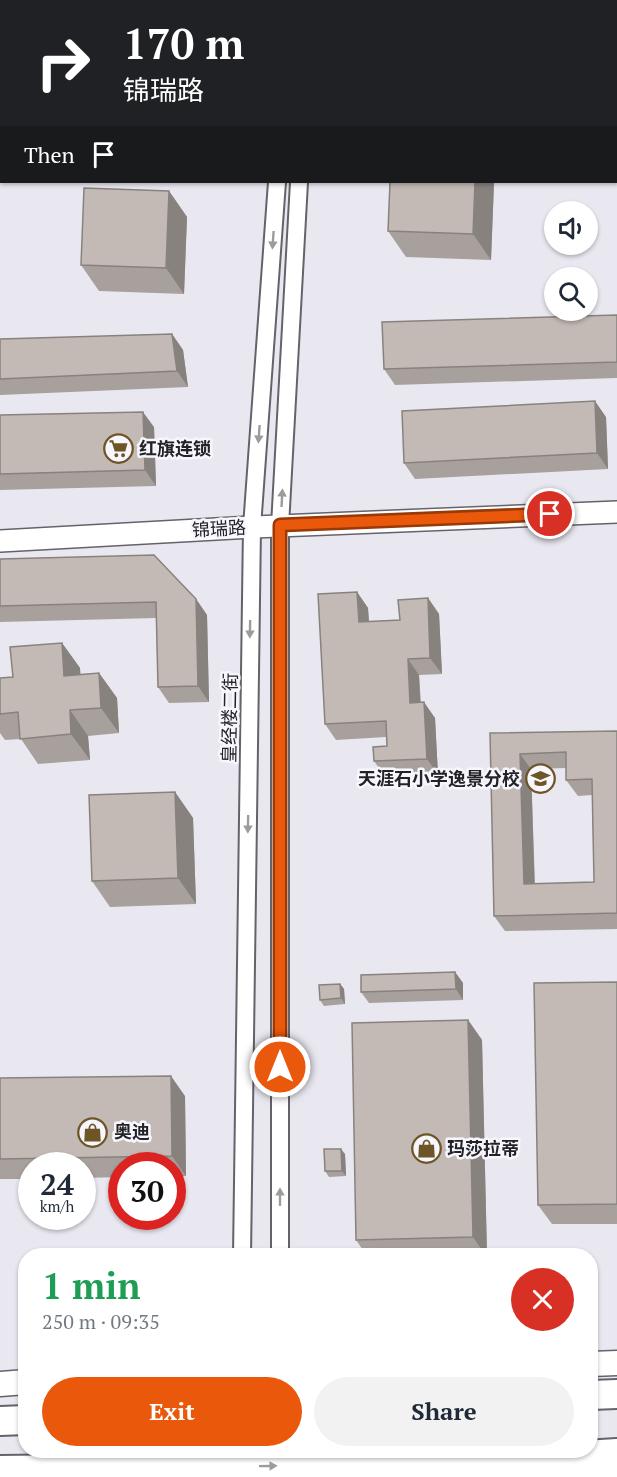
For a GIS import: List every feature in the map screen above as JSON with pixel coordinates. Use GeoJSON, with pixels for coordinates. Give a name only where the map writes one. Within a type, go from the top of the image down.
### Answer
{"type":"FeatureCollection","features":[{"type":"Feature","properties":{"kind":"highway"},"geometry":{"type":"LineString","coordinates":[[598,1395],[617,1394]]}},
{"type":"Feature","properties":{"kind":"highway"},"geometry":{"type":"LineString","coordinates":[[0,1421],[18,1420]]}},
{"type":"Feature","properties":{"kind":"highway"},"geometry":{"type":"LineString","coordinates":[[598,1454],[617,1453]]}},
{"type":"Feature","properties":{"kind":"highway"},"geometry":{"type":"LineString","coordinates":[[0,1470],[466,1464],[548,1458]]}},
{"type":"Feature","properties":{"kind":"highway"},"geometry":{"type":"LineString","coordinates":[[466,1464],[617,1477]]}},
{"type":"Feature","properties":{"kind":"main road"},"geometry":{"type":"LineString","coordinates":[[598,1364],[617,1363]]}},
{"type":"Feature","properties":{"kind":"main road"},"geometry":{"type":"LineString","coordinates":[[0,1384],[18,1383]]}},
{"type":"Feature","properties":{"kind":"street","name":"皇经楼二街"},"geometry":{"type":"LineString","coordinates":[[242,1248],[252,527],[277,183]]}},
{"type":"Feature","properties":{"kind":"street"},"geometry":{"type":"LineString","coordinates":[[280,1248],[280,525],[299,183]]}},
{"type":"Feature","properties":{"kind":"street","name":"锦瑞路"},"geometry":{"type":"LineString","coordinates":[[0,541],[280,525],[617,512]]}},
{"type":"Feature","properties":{"kind":"building"},"geometry":{"type":"Polygon","coordinates":[[[390,183],[475,183],[473,234],[388,231],[390,183]]]}},
{"type":"Feature","properties":{"kind":"building"},"geometry":{"type":"Polygon","coordinates":[[[84,188],[169,191],[166,268],[81,265],[84,188]]]}},
{"type":"Feature","properties":{"kind":"building"},"geometry":{"type":"Polygon","coordinates":[[[617,315],[617,362],[384,369],[382,322],[544,317],[544,321],[598,321],[598,316],[617,315]]]}},
{"type":"Feature","properties":{"kind":"building"},"geometry":{"type":"Polygon","coordinates":[[[172,334],[177,371],[0,379],[0,339],[172,334]]]}},
{"type":"Feature","properties":{"kind":"building"},"geometry":{"type":"Polygon","coordinates":[[[595,401],[597,453],[404,463],[402,411],[595,401]]]}},
{"type":"Feature","properties":{"kind":"building"},"geometry":{"type":"Polygon","coordinates":[[[143,412],[145,470],[0,474],[0,415],[143,412]]]}},
{"type":"Feature","properties":{"kind":"building"},"geometry":{"type":"Polygon","coordinates":[[[154,555],[196,599],[198,686],[158,687],[156,602],[0,606],[0,559],[154,555]]]}},
{"type":"Feature","properties":{"kind":"building"},"geometry":{"type":"Polygon","coordinates":[[[357,592],[359,622],[400,620],[398,600],[428,598],[430,658],[408,659],[410,703],[424,702],[427,759],[374,761],[373,747],[387,746],[386,721],[325,724],[318,594],[357,592]]]}},
{"type":"Feature","properties":{"kind":"building"},"geometry":{"type":"Polygon","coordinates":[[[62,643],[64,676],[99,673],[101,708],[70,710],[71,734],[20,739],[18,712],[0,714],[0,678],[13,677],[10,647],[62,643]]]}},
{"type":"Feature","properties":{"kind":"building"},"geometry":{"type":"Polygon","coordinates":[[[617,731],[617,913],[494,916],[490,733],[617,731]],[[566,752],[520,754],[524,884],[594,882],[592,779],[566,780],[566,752]]]}},
{"type":"Feature","properties":{"kind":"building"},"geometry":{"type":"Polygon","coordinates":[[[175,792],[178,878],[92,881],[89,795],[175,792]]]}},
{"type":"Feature","properties":{"kind":"building"},"geometry":{"type":"Polygon","coordinates":[[[455,972],[456,989],[361,992],[361,975],[455,972]]]}},
{"type":"Feature","properties":{"kind":"building"},"geometry":{"type":"Polygon","coordinates":[[[617,982],[617,1204],[538,1205],[534,983],[617,982]]]}},
{"type":"Feature","properties":{"kind":"building"},"geometry":{"type":"Polygon","coordinates":[[[340,984],[341,998],[320,1000],[319,985],[340,984]]]}},
{"type":"Feature","properties":{"kind":"building","name":"玛莎拉蒂"},"geometry":{"type":"Polygon","coordinates":[[[468,1020],[473,1237],[356,1240],[352,1023],[468,1020]]]}},
{"type":"Feature","properties":{"kind":"building","name":"奥迪"},"geometry":{"type":"Polygon","coordinates":[[[171,1076],[172,1152],[108,1152],[108,1157],[96,1157],[96,1152],[18,1152],[18,1159],[0,1159],[0,1078],[171,1076]]]}},
{"type":"Feature","properties":{"kind":"building"},"geometry":{"type":"Polygon","coordinates":[[[324,1149],[341,1149],[342,1171],[325,1171],[324,1149]]]}},
{"type":"Feature","properties":{"kind":"place","name":"红旗连锁"},"geometry":{"type":"Point","coordinates":[118,449]}},
{"type":"Feature","properties":{"kind":"place","name":"天涯石小学逸景分校"},"geometry":{"type":"Point","coordinates":[541,779]}},
{"type":"Feature","properties":{"kind":"place","name":"奥迪"},"geometry":{"type":"Point","coordinates":[93,1132]}},
{"type":"Feature","properties":{"kind":"place","name":"玛莎拉蒂"},"geometry":{"type":"Point","coordinates":[426,1149]}},
{"type":"Feature","properties":{"kind":"route"},"geometry":{"type":"LineString","coordinates":[[280,1067],[280,525],[550,514]]}}]}
